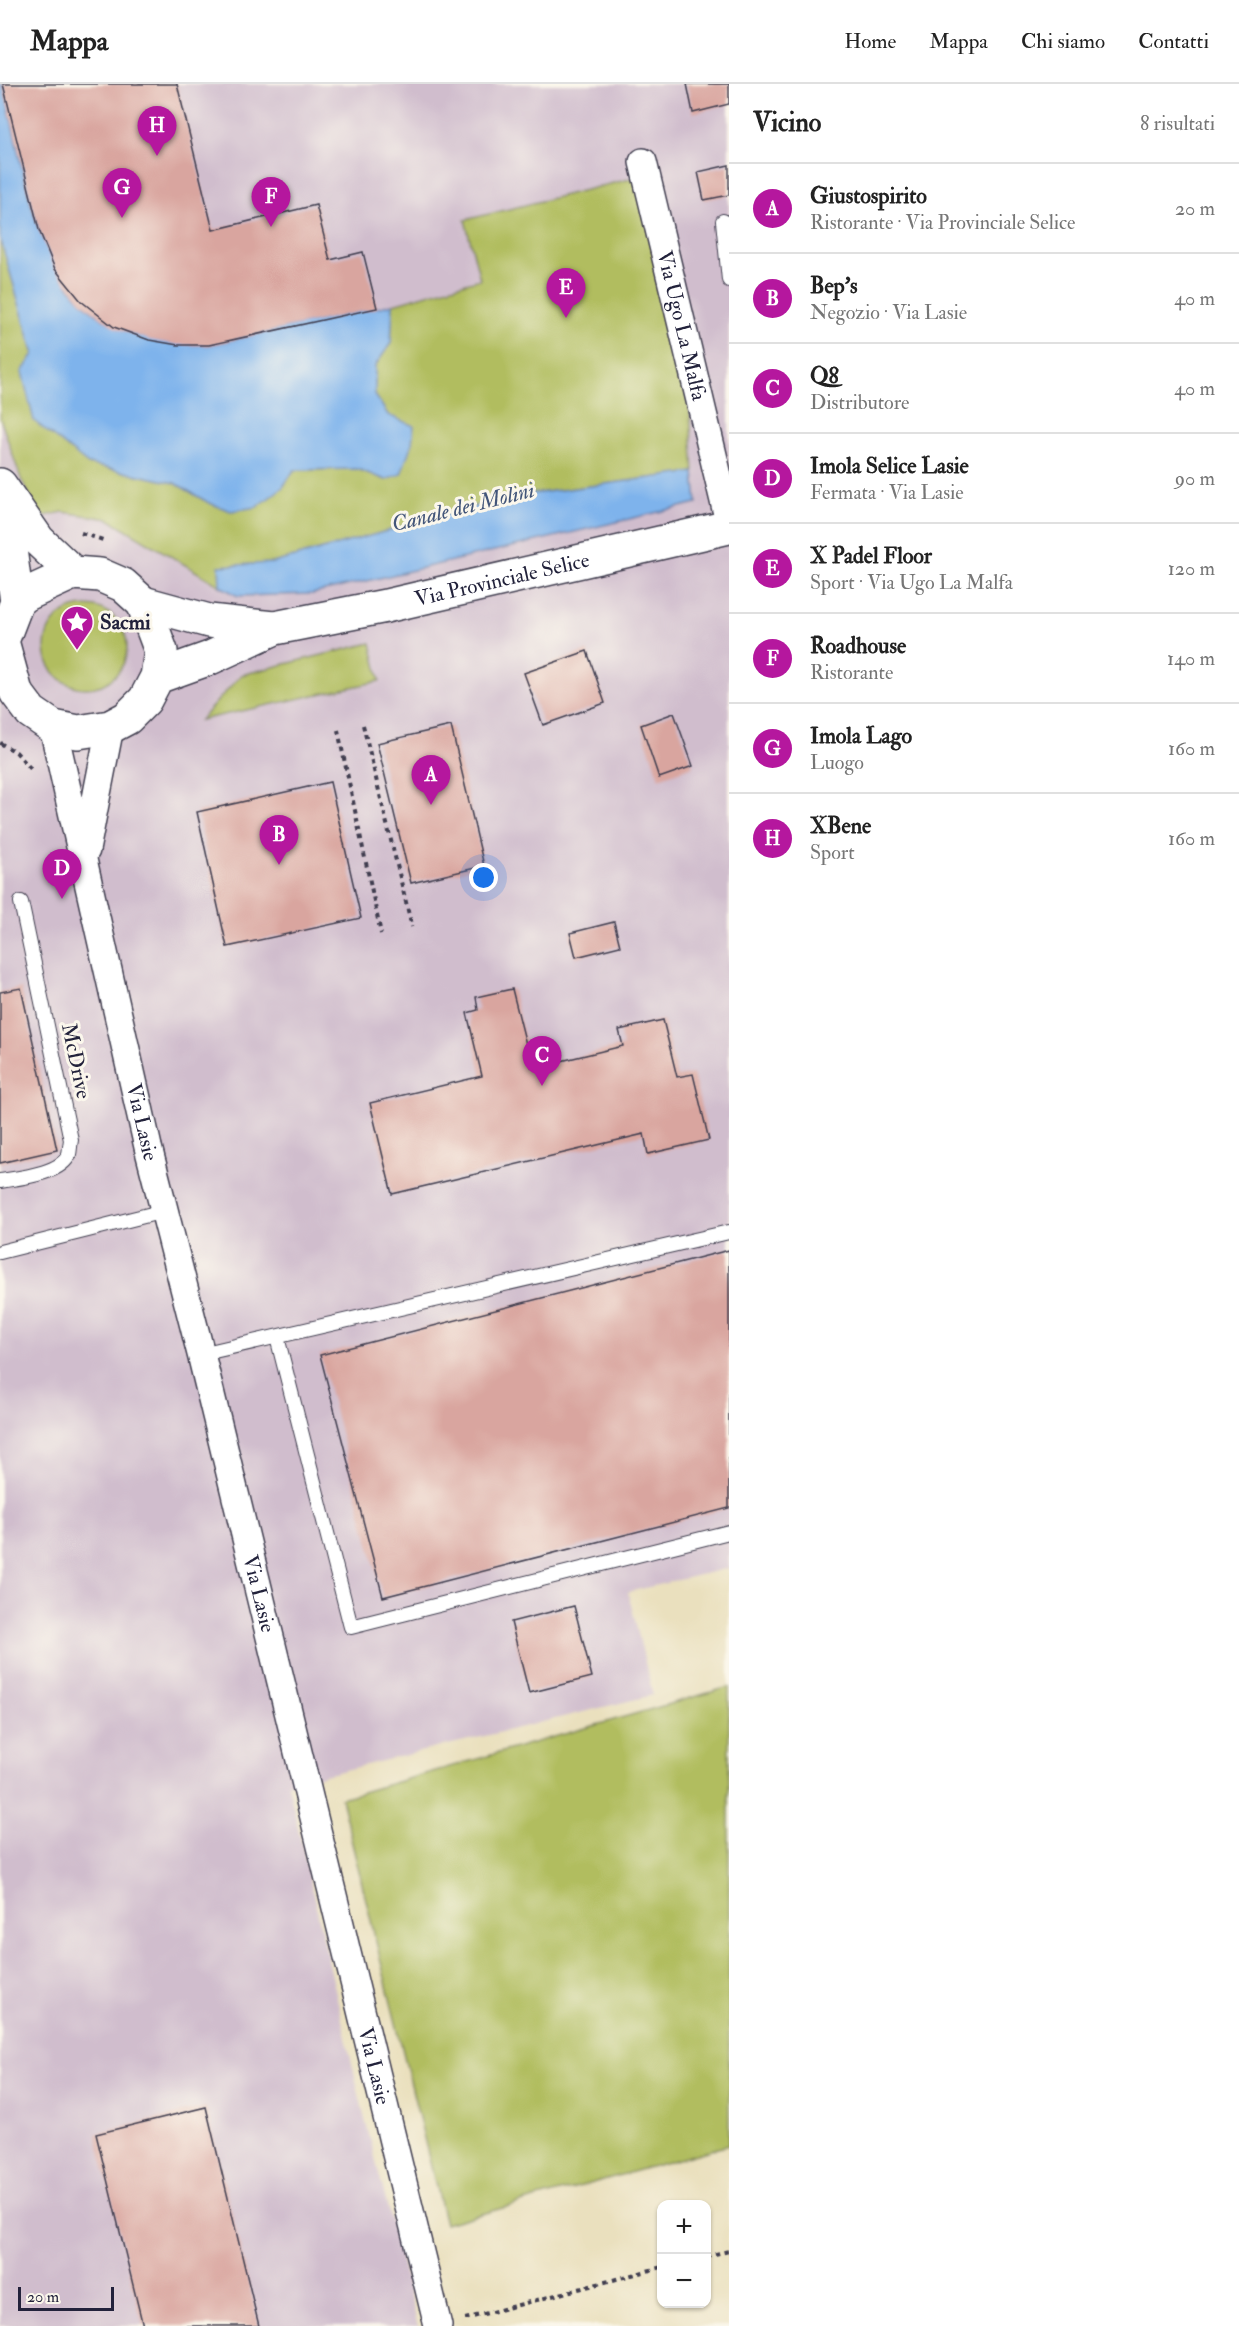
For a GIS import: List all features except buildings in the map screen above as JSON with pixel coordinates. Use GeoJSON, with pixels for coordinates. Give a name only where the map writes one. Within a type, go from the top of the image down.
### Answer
{"type":"FeatureCollection","features":[{"type":"Feature","properties":{"kind":"main road"},"geometry":{"type":"LineString","coordinates":[[0,485],[38,540],[73,573],[26,595],[17,602]]}},
{"type":"Feature","properties":{"kind":"main road"},"geometry":{"type":"LineString","coordinates":[[0,512],[10,549],[17,602],[1,642],[16,692],[28,717]]}},
{"type":"Feature","properties":{"kind":"main road","name":"Via Provinciale Selice"},"geometry":{"type":"LineString","coordinates":[[157,677],[210,658],[275,628],[386,606],[729,527]]}},
{"type":"Feature","properties":{"kind":"main road","name":"Via Provinciale Selice"},"geometry":{"type":"LineString","coordinates":[[73,573],[100,575],[123,585],[143,603],[209,621],[275,628]]}},
{"type":"Feature","properties":{"kind":"main road","name":"Via Provinciale Selice"},"geometry":{"type":"LineString","coordinates":[[28,717],[78,732],[110,727],[127,718],[145,700],[157,677],[161,651],[143,603]]}},
{"type":"Feature","properties":{"kind":"street","name":"Via Ugo La Malfa"},"geometry":{"type":"LineString","coordinates":[[643,162],[729,522]]}},
{"type":"Feature","properties":{"kind":"street","name":"Via Lasie"},"geometry":{"type":"LineString","coordinates":[[28,717],[84,860],[164,1211],[450,2323]]}},
{"type":"Feature","properties":{"kind":"street","name":"Via Lasie"},"geometry":{"type":"LineString","coordinates":[[84,860],[110,727]]}},
{"type":"Feature","properties":{"kind":"lane"},"geometry":{"type":"LineString","coordinates":[[723,221],[729,280]]}},
{"type":"Feature","properties":{"kind":"lane","name":"McDrive"},"geometry":{"type":"LineString","coordinates":[[0,1181],[27,1177],[58,1167],[69,1156],[71,1140],[21,902]]}},
{"type":"Feature","properties":{"kind":"lane"},"geometry":{"type":"LineString","coordinates":[[0,1252],[164,1211]]}},
{"type":"Feature","properties":{"kind":"lane"},"geometry":{"type":"LineString","coordinates":[[201,1354],[729,1232]]}},
{"type":"Feature","properties":{"kind":"lane"},"geometry":{"type":"LineString","coordinates":[[277,1338],[351,1627],[729,1532]]}},
{"type":"Feature","properties":{"kind":"path"},"geometry":{"type":"LineString","coordinates":[[363,725],[412,927]]}},
{"type":"Feature","properties":{"kind":"path"},"geometry":{"type":"LineString","coordinates":[[338,730],[381,934]]}},
{"type":"Feature","properties":{"kind":"path"},"geometry":{"type":"LineString","coordinates":[[711,2255],[729,2251]]}},
{"type":"Feature","properties":{"kind":"path"},"geometry":{"type":"LineString","coordinates":[[450,2323],[657,2268]]}},
{"type":"Feature","properties":{"kind":"shaded area"},"geometry":{"type":"Polygon","coordinates":[[[0,84],[729,84],[729,1568],[628,1592],[653,1695],[288,1784],[361,2103],[418,2326],[0,2326],[0,84]]]}},
{"type":"Feature","properties":{"kind":"green space"},"geometry":{"type":"Polygon","coordinates":[[[638,177],[690,412],[694,472],[509,497],[273,563],[220,566],[220,586],[109,519],[63,512],[41,517],[21,479],[0,418],[0,238],[34,354],[88,464],[175,483],[209,503],[283,487],[294,470],[357,469],[386,480],[388,415],[375,395],[375,366],[391,343],[393,304],[480,279],[465,220],[638,177]]]}},
{"type":"Feature","properties":{"kind":"green space"},"geometry":{"type":"Polygon","coordinates":[[[78,606],[94,606],[109,613],[120,624],[127,639],[124,663],[115,676],[94,688],[78,688],[63,681],[52,670],[45,655],[45,639],[52,624],[63,613],[78,606]]]}},
{"type":"Feature","properties":{"kind":"green space"},"geometry":{"type":"Polygon","coordinates":[[[371,643],[380,681],[200,720],[241,675],[371,643]]]}},
{"type":"Feature","properties":{"kind":"green space"},"geometry":{"type":"Polygon","coordinates":[[[729,1687],[729,2145],[445,2224],[341,1798],[729,1687]]]}},
{"type":"Feature","properties":{"kind":"water"},"geometry":{"type":"Polygon","coordinates":[[[0,84],[3,84],[24,179],[37,224],[54,264],[78,297],[110,323],[153,340],[209,345],[393,304],[391,343],[375,366],[375,395],[388,415],[414,426],[412,443],[401,474],[386,480],[357,469],[294,470],[283,487],[257,507],[231,511],[209,503],[175,483],[88,464],[34,421],[22,372],[34,354],[0,238],[0,84]]]}},
{"type":"Feature","properties":{"kind":"water"},"geometry":{"type":"Polygon","coordinates":[[[694,472],[697,503],[312,594],[238,596],[220,586],[219,566],[273,563],[509,497],[694,472]]]}},
{"type":"Feature","properties":{"kind":"place","name":"XBene"},"geometry":{"type":"Point","coordinates":[157,156]}},
{"type":"Feature","properties":{"kind":"place","name":"Imola Lago"},"geometry":{"type":"Point","coordinates":[122,218]}},
{"type":"Feature","properties":{"kind":"place","name":"Roadhouse"},"geometry":{"type":"Point","coordinates":[271,227]}},
{"type":"Feature","properties":{"kind":"place","name":"X Padel Floor"},"geometry":{"type":"Point","coordinates":[566,318]}},
{"type":"Feature","properties":{"kind":"place","name":"Sacmi"},"geometry":{"type":"Point","coordinates":[77,651]}},
{"type":"Feature","properties":{"kind":"place","name":"Giustospirito"},"geometry":{"type":"Point","coordinates":[431,805]}},
{"type":"Feature","properties":{"kind":"place","name":"Bep's"},"geometry":{"type":"Point","coordinates":[279,865]}},
{"type":"Feature","properties":{"kind":"place","name":"Imola Selice Lasie"},"geometry":{"type":"Point","coordinates":[62,899]}},
{"type":"Feature","properties":{"kind":"place","name":"Q8"},"geometry":{"type":"Point","coordinates":[542,1086]}},
{"type":"Feature","properties":{"kind":"water label","name":"Canale dei Molini"},"geometry":{"type":"Point","coordinates":[463,507]}}]}
